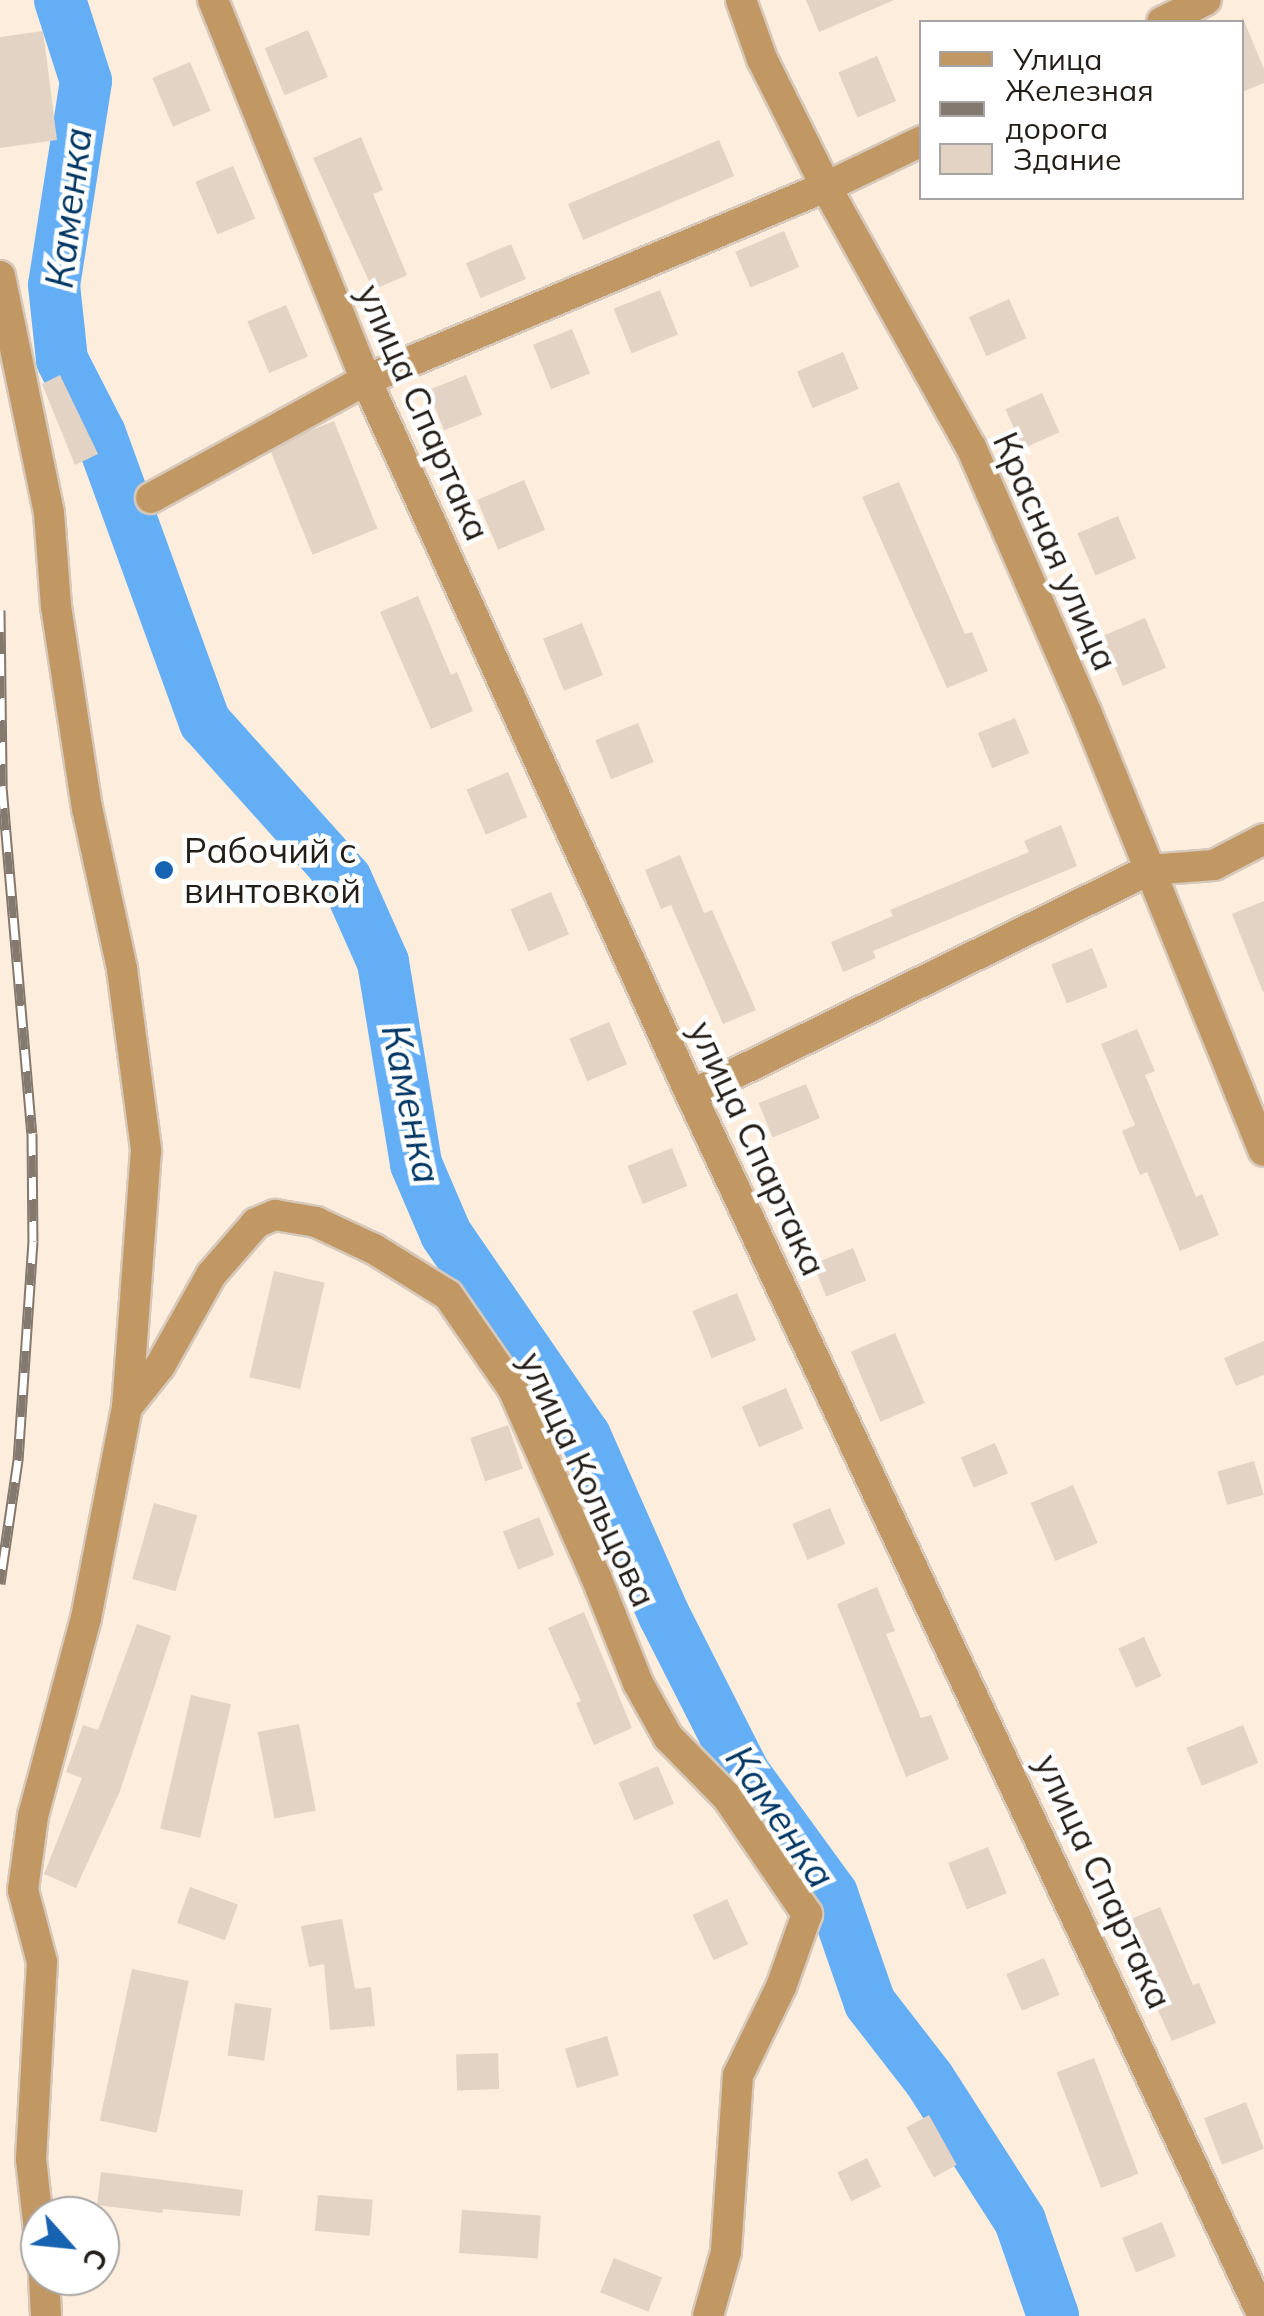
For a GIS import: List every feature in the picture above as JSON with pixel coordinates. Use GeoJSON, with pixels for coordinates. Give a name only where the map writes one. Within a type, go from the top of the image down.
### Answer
{"type":"FeatureCollection","features":[{"type":"Feature","properties":{"kind":"street","name":"улица Спартака"},"geometry":{"type":"LineString","coordinates":[[213,0],[366,380],[691,1095],[1264,2316]]}},
{"type":"Feature","properties":{"kind":"street","name":"Красная улица"},"geometry":{"type":"LineString","coordinates":[[741,0],[762,59],[826,187],[971,447],[1067,666],[1264,1150]]}},
{"type":"Feature","properties":{"kind":"street"},"geometry":{"type":"LineString","coordinates":[[1166,20],[1206,0]]}},
{"type":"Feature","properties":{"kind":"street"},"geometry":{"type":"LineString","coordinates":[[151,498],[366,380],[826,187],[919,142]]}},
{"type":"Feature","properties":{"kind":"street"},"geometry":{"type":"LineString","coordinates":[[0,276],[48,513],[58,624],[87,808],[122,969],[146,1150],[127,1406]]}},
{"type":"Feature","properties":{"kind":"street"},"geometry":{"type":"LineString","coordinates":[[691,1095],[1148,870],[1214,865],[1264,839]]}},
{"type":"Feature","properties":{"kind":"street","name":"улица Кольцова"},"geometry":{"type":"LineString","coordinates":[[35,2196],[31,2159],[42,1962],[23,1890],[33,1816],[86,1618],[127,1406],[160,1366],[212,1275],[256,1223],[276,1215],[316,1222],[374,1249],[448,1295],[513,1389],[638,1683],[668,1737],[727,1797],[807,1914],[781,1987],[738,2075],[726,2252],[708,2316]]}},
{"type":"Feature","properties":{"kind":"building"},"geometry":{"type":"Polygon","coordinates":[[[806,0],[894,0],[819,32],[806,0]]]}},
{"type":"Feature","properties":{"kind":"building"},"geometry":{"type":"Polygon","coordinates":[[[1244,21],[1264,69],[1264,83],[1244,91],[1244,21]]]}},
{"type":"Feature","properties":{"kind":"building"},"geometry":{"type":"Polygon","coordinates":[[[308,30],[328,77],[285,95],[265,48],[308,30]]]}},
{"type":"Feature","properties":{"kind":"building"},"geometry":{"type":"Polygon","coordinates":[[[43,31],[57,140],[0,148],[0,37],[43,31]]]}},
{"type":"Feature","properties":{"kind":"building"},"geometry":{"type":"Polygon","coordinates":[[[877,56],[896,101],[857,118],[838,72],[877,56]]]}},
{"type":"Feature","properties":{"kind":"building"},"geometry":{"type":"Polygon","coordinates":[[[190,62],[211,111],[173,127],[152,78],[190,62]]]}},
{"type":"Feature","properties":{"kind":"building"},"geometry":{"type":"Polygon","coordinates":[[[361,137],[383,190],[373,194],[407,275],[373,290],[313,158],[361,137]]]}},
{"type":"Feature","properties":{"kind":"building"},"geometry":{"type":"Polygon","coordinates":[[[719,140],[734,176],[583,240],[568,204],[719,140]]]}},
{"type":"Feature","properties":{"kind":"building"},"geometry":{"type":"Polygon","coordinates":[[[233,166],[255,218],[218,234],[195,182],[233,166]]]}},
{"type":"Feature","properties":{"kind":"building"},"geometry":{"type":"Polygon","coordinates":[[[784,231],[799,267],[750,288],[735,252],[784,231]]]}},
{"type":"Feature","properties":{"kind":"building"},"geometry":{"type":"Polygon","coordinates":[[[511,244],[526,279],[481,298],[466,263],[511,244]]]}},
{"type":"Feature","properties":{"kind":"building"},"geometry":{"type":"Polygon","coordinates":[[[660,290],[678,335],[632,353],[614,309],[660,290]]]}},
{"type":"Feature","properties":{"kind":"building"},"geometry":{"type":"Polygon","coordinates":[[[1009,299],[1026,338],[986,356],[969,317],[1009,299]]]}},
{"type":"Feature","properties":{"kind":"building"},"geometry":{"type":"Polygon","coordinates":[[[286,305],[308,357],[269,373],[247,321],[286,305]]]}},
{"type":"Feature","properties":{"kind":"building"},"geometry":{"type":"Polygon","coordinates":[[[572,329],[590,374],[551,389],[533,345],[572,329]]]}},
{"type":"Feature","properties":{"kind":"building"},"geometry":{"type":"Polygon","coordinates":[[[843,352],[859,389],[813,408],[797,372],[843,352]]]}},
{"type":"Feature","properties":{"kind":"building"},"geometry":{"type":"Polygon","coordinates":[[[60,375],[98,454],[75,465],[42,384],[60,375]]]}},
{"type":"Feature","properties":{"kind":"building"},"geometry":{"type":"Polygon","coordinates":[[[466,375],[482,415],[444,430],[428,390],[466,375]]]}},
{"type":"Feature","properties":{"kind":"building"},"geometry":{"type":"Polygon","coordinates":[[[1042,393],[1059,432],[1023,449],[1005,409],[1042,393]]]}},
{"type":"Feature","properties":{"kind":"building"},"geometry":{"type":"Polygon","coordinates":[[[334,421],[377,529],[313,555],[269,447],[334,421]]]}},
{"type":"Feature","properties":{"kind":"building"},"geometry":{"type":"Polygon","coordinates":[[[524,480],[545,530],[498,550],[477,500],[524,480]]]}},
{"type":"Feature","properties":{"kind":"building"},"geometry":{"type":"Polygon","coordinates":[[[899,482],[965,634],[972,632],[988,671],[947,688],[862,497],[899,482]]]}},
{"type":"Feature","properties":{"kind":"building"},"geometry":{"type":"Polygon","coordinates":[[[1118,516],[1136,558],[1095,576],[1077,533],[1118,516]]]}},
{"type":"Feature","properties":{"kind":"building"},"geometry":{"type":"Polygon","coordinates":[[[418,596],[451,675],[457,672],[473,711],[431,729],[380,612],[418,596]]]}},
{"type":"Feature","properties":{"kind":"building"},"geometry":{"type":"Polygon","coordinates":[[[1145,618],[1166,668],[1123,686],[1102,636],[1145,618]]]}},
{"type":"Feature","properties":{"kind":"building"},"geometry":{"type":"Polygon","coordinates":[[[582,623],[603,675],[564,691],[543,639],[582,623]]]}},
{"type":"Feature","properties":{"kind":"building"},"geometry":{"type":"Polygon","coordinates":[[[1015,718],[1029,753],[992,768],[978,733],[1015,718]]]}},
{"type":"Feature","properties":{"kind":"building"},"geometry":{"type":"Polygon","coordinates":[[[638,723],[654,762],[611,779],[595,740],[638,723]]]}},
{"type":"Feature","properties":{"kind":"building"},"geometry":{"type":"Polygon","coordinates":[[[508,772],[527,817],[486,835],[467,790],[508,772]]]}},
{"type":"Feature","properties":{"kind":"building"},"geometry":{"type":"Polygon","coordinates":[[[1061,825],[1077,866],[873,951],[876,958],[843,972],[831,942],[893,916],[890,910],[1029,852],[1024,841],[1061,825]]]}},
{"type":"Feature","properties":{"kind":"building"},"geometry":{"type":"Polygon","coordinates":[[[680,855],[704,913],[712,910],[756,1010],[723,1024],[671,905],[661,909],[645,870],[680,855]]]}},
{"type":"Feature","properties":{"kind":"building"},"geometry":{"type":"Polygon","coordinates":[[[551,892],[569,934],[528,952],[510,909],[551,892]]]}},
{"type":"Feature","properties":{"kind":"building"},"geometry":{"type":"Polygon","coordinates":[[[1264,901],[1264,991],[1263,992],[1232,914],[1264,901]]]}},
{"type":"Feature","properties":{"kind":"building"},"geometry":{"type":"Polygon","coordinates":[[[1092,948],[1108,987],[1067,1003],[1051,964],[1092,948]]]}},
{"type":"Feature","properties":{"kind":"building"},"geometry":{"type":"Polygon","coordinates":[[[609,1022],[627,1064],[587,1081],[569,1039],[609,1022]]]}},
{"type":"Feature","properties":{"kind":"building"},"geometry":{"type":"Polygon","coordinates":[[[1137,1029],[1155,1071],[1145,1075],[1196,1197],[1202,1194],[1219,1235],[1180,1251],[1147,1172],[1140,1175],[1122,1131],[1135,1125],[1101,1044],[1137,1029]]]}},
{"type":"Feature","properties":{"kind":"building"},"geometry":{"type":"Polygon","coordinates":[[[806,1084],[820,1118],[773,1137],[759,1103],[806,1084]]]}},
{"type":"Feature","properties":{"kind":"building"},"geometry":{"type":"Polygon","coordinates":[[[672,1148],[687,1186],[643,1204],[627,1166],[672,1148]]]}},
{"type":"Feature","properties":{"kind":"building"},"geometry":{"type":"Polygon","coordinates":[[[853,1248],[866,1280],[826,1297],[813,1264],[853,1248]]]}},
{"type":"Feature","properties":{"kind":"building"},"geometry":{"type":"Polygon","coordinates":[[[274,1271],[325,1283],[300,1389],[249,1377],[274,1271]]]}},
{"type":"Feature","properties":{"kind":"building"},"geometry":{"type":"Polygon","coordinates":[[[737,1293],[756,1340],[712,1358],[692,1311],[737,1293]]]}},
{"type":"Feature","properties":{"kind":"building"},"geometry":{"type":"Polygon","coordinates":[[[895,1333],[925,1403],[881,1422],[851,1352],[895,1333]]]}},
{"type":"Feature","properties":{"kind":"building"},"geometry":{"type":"Polygon","coordinates":[[[1264,1341],[1264,1375],[1236,1386],[1224,1358],[1264,1341]]]}},
{"type":"Feature","properties":{"kind":"building"},"geometry":{"type":"Polygon","coordinates":[[[786,1388],[803,1429],[759,1447],[742,1407],[786,1388]]]}},
{"type":"Feature","properties":{"kind":"building"},"geometry":{"type":"Polygon","coordinates":[[[508,1425],[523,1468],[485,1482],[470,1438],[508,1425]]]}},
{"type":"Feature","properties":{"kind":"building"},"geometry":{"type":"Polygon","coordinates":[[[995,1443],[1008,1473],[974,1488],[961,1457],[995,1443]]]}},
{"type":"Feature","properties":{"kind":"building"},"geometry":{"type":"Polygon","coordinates":[[[1254,1461],[1264,1495],[1227,1505],[1217,1471],[1254,1461]]]}},
{"type":"Feature","properties":{"kind":"building"},"geometry":{"type":"Polygon","coordinates":[[[1073,1485],[1098,1543],[1055,1561],[1031,1503],[1073,1485]]]}},
{"type":"Feature","properties":{"kind":"building"},"geometry":{"type":"Polygon","coordinates":[[[154,1503],[197,1515],[175,1591],[132,1579],[154,1503]]]}},
{"type":"Feature","properties":{"kind":"building"},"geometry":{"type":"Polygon","coordinates":[[[830,1508],[845,1544],[807,1560],[792,1524],[830,1508]]]}},
{"type":"Feature","properties":{"kind":"building"},"geometry":{"type":"Polygon","coordinates":[[[539,1517],[554,1555],[518,1570],[503,1532],[539,1517]]]}},
{"type":"Feature","properties":{"kind":"building"},"geometry":{"type":"Polygon","coordinates":[[[877,1587],[895,1631],[886,1634],[921,1718],[931,1715],[949,1759],[906,1777],[837,1604],[877,1587]]]}},
{"type":"Feature","properties":{"kind":"building"},"geometry":{"type":"Polygon","coordinates":[[[584,1612],[632,1728],[594,1745],[576,1703],[581,1701],[548,1628],[584,1612]]]}},
{"type":"Feature","properties":{"kind":"building"},"geometry":{"type":"Polygon","coordinates":[[[137,1624],[171,1636],[120,1791],[76,1888],[44,1874],[82,1778],[66,1772],[83,1725],[98,1730],[137,1624]]]}},
{"type":"Feature","properties":{"kind":"building"},"geometry":{"type":"Polygon","coordinates":[[[1144,1637],[1161,1676],[1136,1688],[1118,1648],[1144,1637]]]}},
{"type":"Feature","properties":{"kind":"building"},"geometry":{"type":"Polygon","coordinates":[[[191,1695],[231,1704],[200,1838],[160,1828],[191,1695]]]}},
{"type":"Feature","properties":{"kind":"building"},"geometry":{"type":"Polygon","coordinates":[[[299,1724],[316,1810],[275,1818],[258,1732],[299,1724]]]}},
{"type":"Feature","properties":{"kind":"building"},"geometry":{"type":"Polygon","coordinates":[[[1243,1725],[1258,1763],[1202,1786],[1186,1748],[1243,1725]]]}},
{"type":"Feature","properties":{"kind":"building"},"geometry":{"type":"Polygon","coordinates":[[[658,1766],[674,1804],[634,1821],[618,1783],[658,1766]]]}},
{"type":"Feature","properties":{"kind":"building"},"geometry":{"type":"Polygon","coordinates":[[[988,1847],[1007,1893],[967,1909],[948,1863],[988,1847]]]}},
{"type":"Feature","properties":{"kind":"building"},"geometry":{"type":"Polygon","coordinates":[[[190,1887],[238,1904],[225,1940],[177,1923],[190,1887]]]}},
{"type":"Feature","properties":{"kind":"building"},"geometry":{"type":"Polygon","coordinates":[[[727,1899],[748,1944],[714,1960],[693,1915],[727,1899]]]}},
{"type":"Feature","properties":{"kind":"building"},"geometry":{"type":"Polygon","coordinates":[[[1160,1907],[1193,1985],[1199,1983],[1216,2023],[1172,2041],[1119,1924],[1160,1907]]]}},
{"type":"Feature","properties":{"kind":"building"},"geometry":{"type":"Polygon","coordinates":[[[342,1919],[355,1989],[371,1987],[375,2026],[330,2030],[324,1964],[309,1967],[301,1926],[342,1919]]]}},
{"type":"Feature","properties":{"kind":"building"},"geometry":{"type":"Polygon","coordinates":[[[1044,1958],[1060,1995],[1022,2011],[1006,1974],[1044,1958]]]}},
{"type":"Feature","properties":{"kind":"building"},"geometry":{"type":"Polygon","coordinates":[[[132,1969],[189,1981],[157,2133],[100,2121],[132,1969]]]}},
{"type":"Feature","properties":{"kind":"building"},"geometry":{"type":"Polygon","coordinates":[[[235,2003],[272,2008],[264,2061],[228,2055],[235,2003]]]}},
{"type":"Feature","properties":{"kind":"building"},"geometry":{"type":"Polygon","coordinates":[[[607,2036],[619,2075],[577,2088],[565,2049],[607,2036]]]}},
{"type":"Feature","properties":{"kind":"building"},"geometry":{"type":"Polygon","coordinates":[[[498,2053],[499,2089],[457,2090],[456,2054],[498,2053]]]}},
{"type":"Feature","properties":{"kind":"building"},"geometry":{"type":"Polygon","coordinates":[[[1094,2058],[1138,2174],[1101,2188],[1057,2072],[1094,2058]]]}},
{"type":"Feature","properties":{"kind":"building"},"geometry":{"type":"Polygon","coordinates":[[[1246,2102],[1264,2149],[1222,2165],[1204,2118],[1246,2102]]]}},
{"type":"Feature","properties":{"kind":"building"},"geometry":{"type":"Polygon","coordinates":[[[929,2115],[957,2165],[934,2177],[906,2128],[929,2115]]]}},
{"type":"Feature","properties":{"kind":"building"},"geometry":{"type":"Polygon","coordinates":[[[867,2158],[881,2187],[851,2201],[837,2172],[867,2158]]]}},
{"type":"Feature","properties":{"kind":"building"},"geometry":{"type":"Polygon","coordinates":[[[101,2172],[243,2190],[240,2216],[120,2208],[120,2196],[98,2196],[101,2172]]]}},
{"type":"Feature","properties":{"kind":"building"},"geometry":{"type":"Polygon","coordinates":[[[318,2195],[373,2200],[370,2236],[315,2231],[318,2195]]]}},
{"type":"Feature","properties":{"kind":"building"},"geometry":{"type":"Polygon","coordinates":[[[462,2210],[541,2216],[538,2258],[459,2253],[462,2210]]]}},
{"type":"Feature","properties":{"kind":"building"},"geometry":{"type":"Polygon","coordinates":[[[1162,2222],[1176,2256],[1136,2272],[1122,2238],[1162,2222]]]}},
{"type":"Feature","properties":{"kind":"building"},"geometry":{"type":"Polygon","coordinates":[[[614,2258],[662,2277],[648,2312],[600,2292],[614,2258]]]}},
{"type":"Feature","properties":{"kind":"waterway","name":"Каменка"},"geometry":{"type":"LineString","coordinates":[[60,0],[86,81],[54,285],[62,360],[100,434],[205,722],[346,879],[383,962],[416,1164],[446,1234],[585,1436],[664,1615],[744,1773],[832,1894],[870,2003],[929,2079],[1020,2221],[1053,2316]]}},
{"type":"Feature","properties":{"kind":"railway"},"geometry":{"type":"LineString","coordinates":[[0,610],[2,786],[32,1133],[33,1241],[18,1460],[0,1584]]}},
{"type":"Feature","properties":{"kind":"place","name":"Рабочий с винтовкой"},"geometry":{"type":"Point","coordinates":[164,870]}}]}
